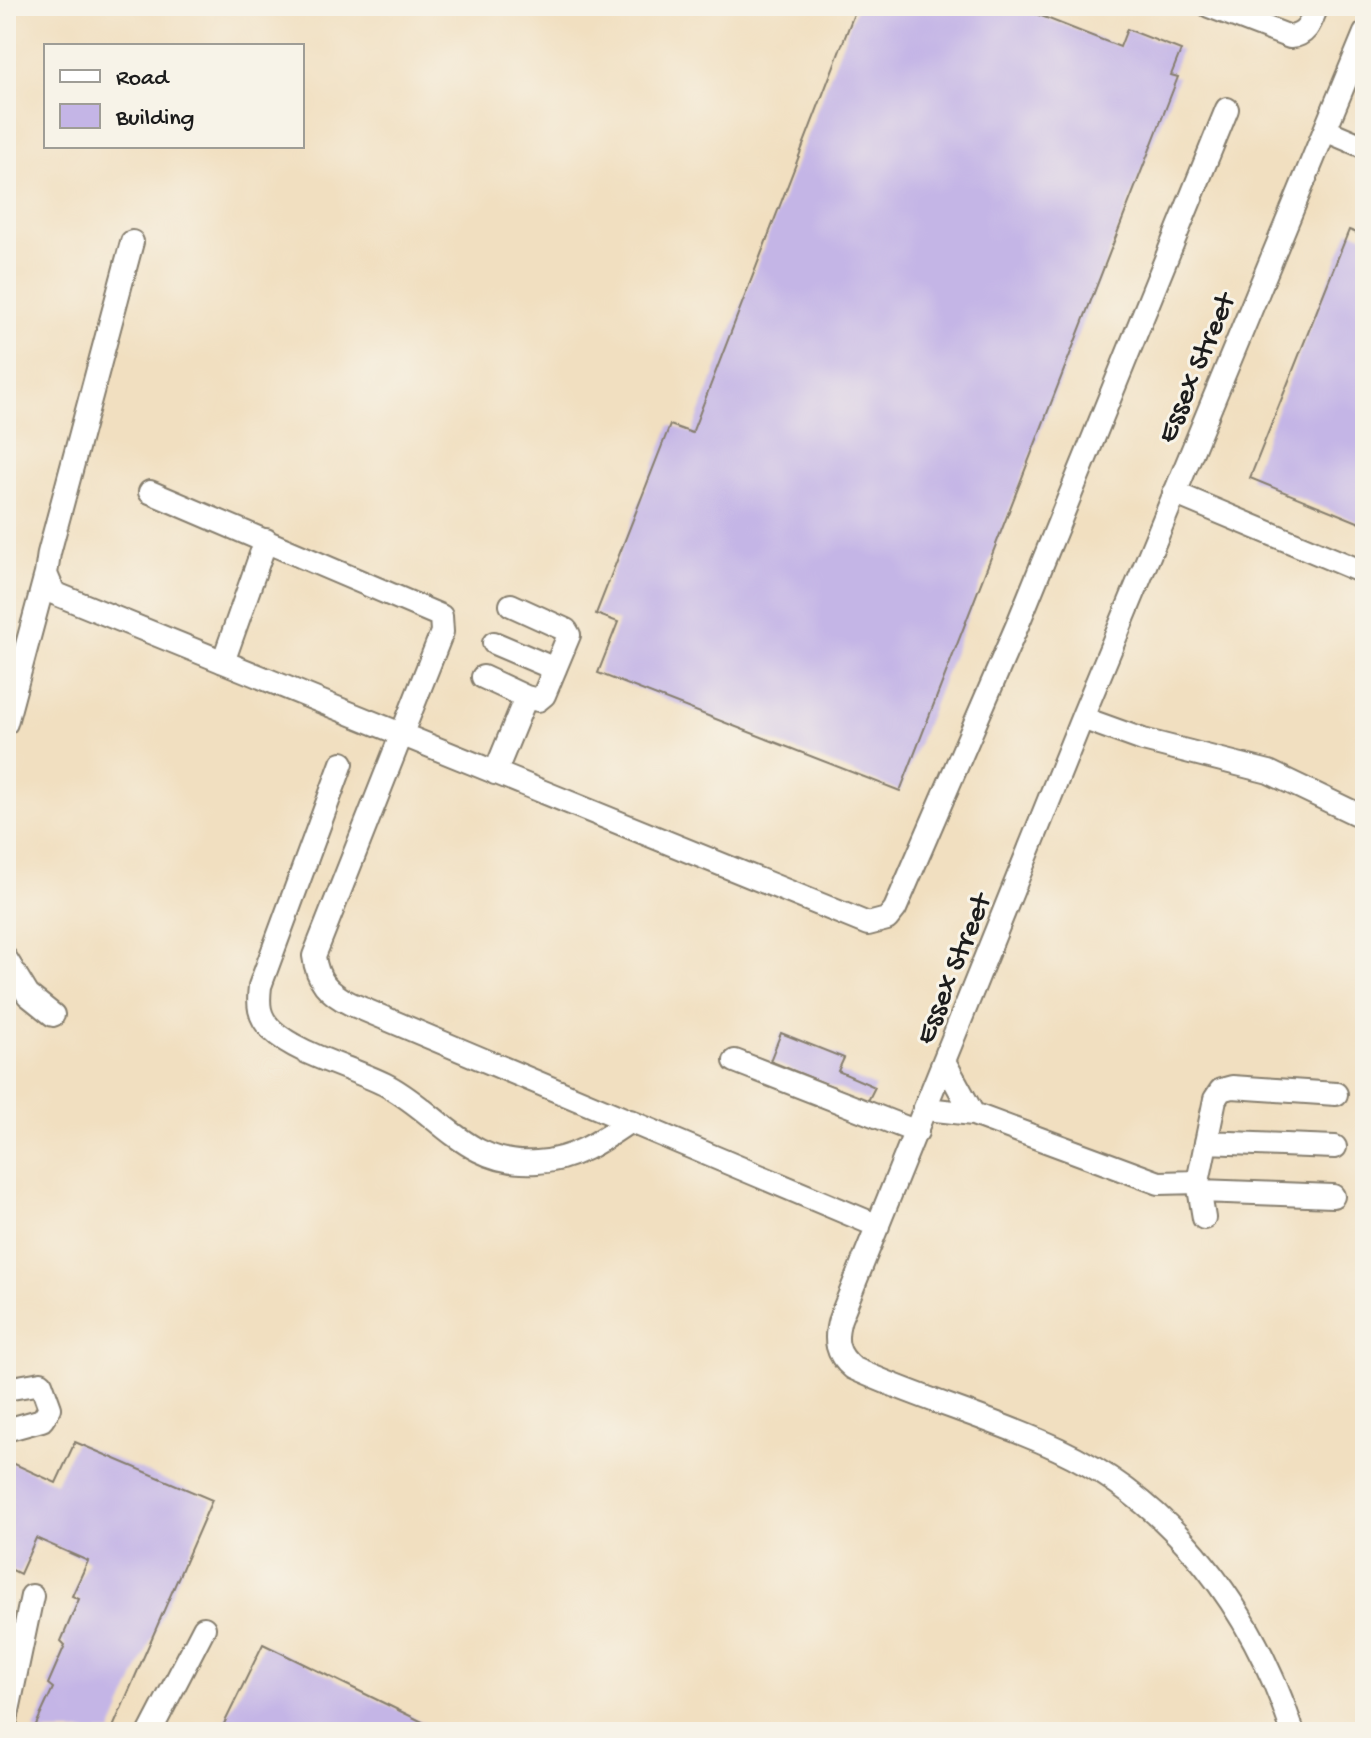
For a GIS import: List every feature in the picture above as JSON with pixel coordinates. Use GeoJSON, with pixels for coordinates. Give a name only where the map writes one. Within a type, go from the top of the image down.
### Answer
{"type":"FeatureCollection","features":[{"type":"Feature","properties":{"kind":"street"},"geometry":{"type":"LineString","coordinates":[[1209,6],[1290,37],[1301,35],[1308,28],[1317,6]]}},
{"type":"Feature","properties":{"kind":"street","name":"Essex Street"},"geometry":{"type":"LineString","coordinates":[[1293,1732],[1264,1657],[1234,1604],[1200,1558],[1141,1502],[1066,1453],[864,1373],[842,1357],[836,1342],[837,1330],[878,1226],[1082,718],[1365,33]]}},
{"type":"Feature","properties":{"kind":"street"},"geometry":{"type":"LineString","coordinates":[[46,574],[54,593],[860,922],[887,919],[895,909],[1017,626],[1227,109]]}},
{"type":"Feature","properties":{"kind":"street"},"geometry":{"type":"LineString","coordinates":[[1325,130],[1365,147]]}},
{"type":"Feature","properties":{"kind":"street"},"geometry":{"type":"LineString","coordinates":[[6,723],[132,242]]}},
{"type":"Feature","properties":{"kind":"street"},"geometry":{"type":"LineString","coordinates":[[150,492],[441,616],[442,632],[314,956],[320,981],[351,1004],[878,1226]]}},
{"type":"Feature","properties":{"kind":"street"},"geometry":{"type":"LineString","coordinates":[[1174,493],[1365,573]]}},
{"type":"Feature","properties":{"kind":"street"},"geometry":{"type":"LineString","coordinates":[[223,662],[266,540]]}},
{"type":"Feature","properties":{"kind":"street"},"geometry":{"type":"LineString","coordinates":[[483,677],[526,697],[541,699],[555,669],[568,632],[511,605]]}},
{"type":"Feature","properties":{"kind":"street"},"geometry":{"type":"LineString","coordinates":[[494,643],[555,669]]}},
{"type":"Feature","properties":{"kind":"street"},"geometry":{"type":"LineString","coordinates":[[495,773],[526,697]]}},
{"type":"Feature","properties":{"kind":"street"},"geometry":{"type":"LineString","coordinates":[[1082,718],[1143,740],[1269,772],[1365,818]]}},
{"type":"Feature","properties":{"kind":"street"},"geometry":{"type":"LineString","coordinates":[[342,763],[260,986],[258,1004],[262,1018],[274,1032],[342,1067],[389,1086],[463,1144],[496,1157],[535,1163],[569,1156],[592,1148],[630,1121]]}},
{"type":"Feature","properties":{"kind":"street"},"geometry":{"type":"LineString","coordinates":[[6,959],[28,995],[53,1015]]}},
{"type":"Feature","properties":{"kind":"street"},"geometry":{"type":"LineString","coordinates":[[735,1061],[917,1132]]}},
{"type":"Feature","properties":{"kind":"street"},"geometry":{"type":"LineString","coordinates":[[945,1063],[973,1114]]}},
{"type":"Feature","properties":{"kind":"street"},"geometry":{"type":"LineString","coordinates":[[1204,1218],[1199,1186],[1215,1099],[1221,1090],[1232,1087],[1336,1094]]}},
{"type":"Feature","properties":{"kind":"street"},"geometry":{"type":"LineString","coordinates":[[926,1109],[973,1114],[1159,1183],[1333,1196]]}},
{"type":"Feature","properties":{"kind":"street"},"geometry":{"type":"LineString","coordinates":[[1206,1142],[1335,1147]]}},
{"type":"Feature","properties":{"kind":"street"},"geometry":{"type":"LineString","coordinates":[[6,1389],[41,1383],[50,1408],[42,1420],[6,1430]]}},
{"type":"Feature","properties":{"kind":"street"},"geometry":{"type":"LineString","coordinates":[[6,1720],[32,1596]]}},
{"type":"Feature","properties":{"kind":"street"},"geometry":{"type":"LineString","coordinates":[[150,1732],[204,1628]]}},
{"type":"Feature","properties":{"kind":"building"},"geometry":{"type":"Polygon","coordinates":[[[857,6],[1016,6],[1120,47],[1127,29],[1181,50],[1171,75],[1178,77],[900,791],[598,673],[618,622],[596,614],[670,425],[692,433],[857,6]]]}},
{"type":"Feature","properties":{"kind":"building"},"geometry":{"type":"Polygon","coordinates":[[[1349,230],[1365,236],[1365,525],[1250,478],[1349,230]]]}},
{"type":"Feature","properties":{"kind":"building"},"geometry":{"type":"Polygon","coordinates":[[[781,1033],[844,1058],[838,1071],[875,1087],[868,1101],[770,1061],[781,1033]]]}},
{"type":"Feature","properties":{"kind":"building"},"geometry":{"type":"Polygon","coordinates":[[[75,1442],[212,1500],[111,1732],[38,1732],[34,1729],[53,1688],[48,1684],[65,1645],[61,1641],[79,1599],[72,1596],[88,1561],[36,1538],[20,1574],[6,1567],[6,1460],[56,1483],[75,1442]]]}},
{"type":"Feature","properties":{"kind":"building"},"geometry":{"type":"Polygon","coordinates":[[[263,1644],[443,1732],[220,1732],[263,1644]]]}}]}
